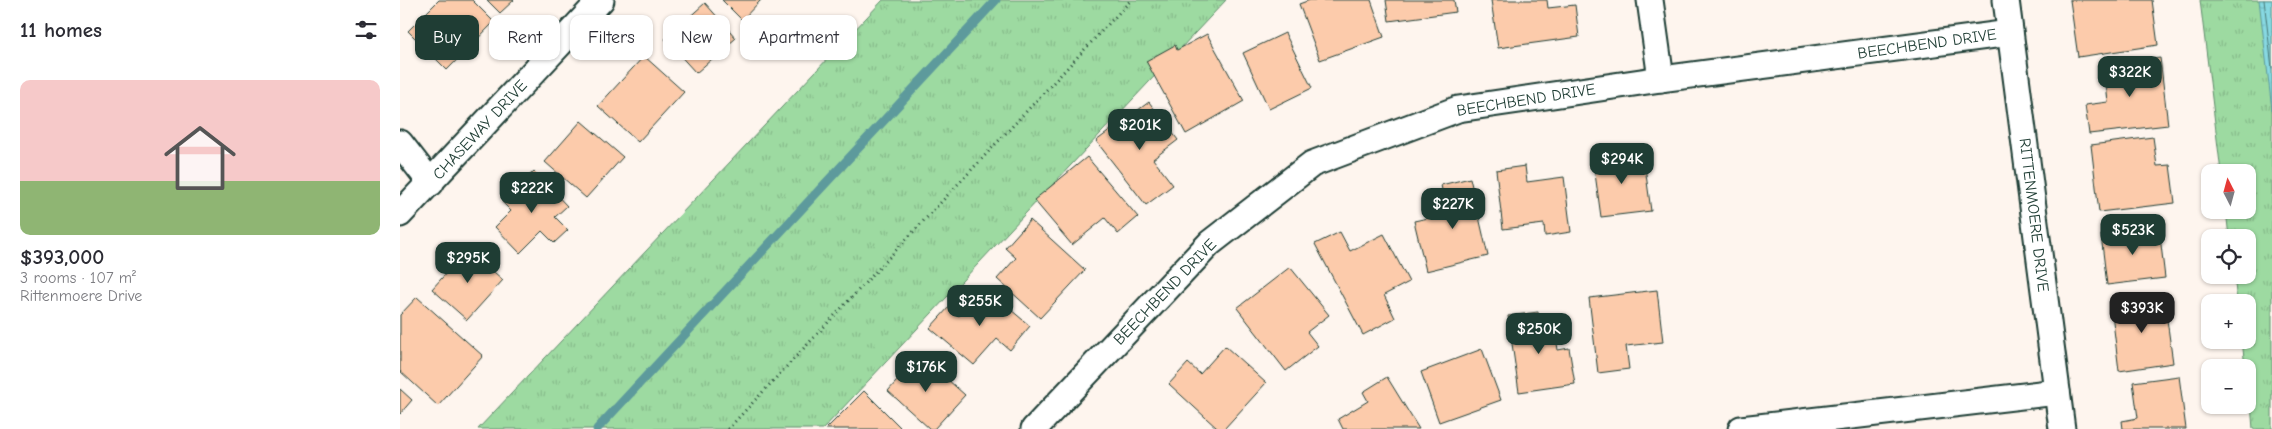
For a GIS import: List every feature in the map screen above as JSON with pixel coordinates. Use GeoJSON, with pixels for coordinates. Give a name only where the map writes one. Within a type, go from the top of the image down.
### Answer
{"type":"FeatureCollection","features":[{"type":"Feature","properties":{"kind":"street","name":"CHASEWAY DRIVE"},"geometry":{"type":"LineString","coordinates":[[400,214],[601,0]]}},
{"type":"Feature","properties":{"kind":"street"},"geometry":{"type":"LineString","coordinates":[[1650,0],[1661,79]]}},
{"type":"Feature","properties":{"kind":"street","name":"RITTENMOERE DRIVE"},"geometry":{"type":"LineString","coordinates":[[2006,0],[2062,429]]}},
{"type":"Feature","properties":{"kind":"street","name":"BEECHBEND DRIVE"},"geometry":{"type":"LineString","coordinates":[[1034,429],[1210,243],[1312,164],[1458,109],[1661,79],[2010,32]]}},
{"type":"Feature","properties":{"kind":"street"},"geometry":{"type":"LineString","coordinates":[[400,143],[431,183]]}},
{"type":"Feature","properties":{"kind":"street"},"geometry":{"type":"LineString","coordinates":[[1741,429],[2057,392]]}},
{"type":"Feature","properties":{"kind":"path"},"geometry":{"type":"LineString","coordinates":[[728,429],[1131,0]]}},
{"type":"Feature","properties":{"kind":"green space"},"geometry":{"type":"Polygon","coordinates":[[[883,0],[1226,0],[823,429],[478,429],[826,60],[857,60],[857,28],[883,0]]]}},
{"type":"Feature","properties":{"kind":"green space"},"geometry":{"type":"Polygon","coordinates":[[[2200,0],[2272,0],[2272,429],[2253,429],[2252,414],[2256,414],[2256,359],[2244,359],[2243,349],[2256,349],[2256,294],[2236,294],[2235,284],[2256,284],[2256,229],[2228,229],[2227,219],[2256,219],[2256,164],[2220,164],[2200,0]]]}},
{"type":"Feature","properties":{"kind":"water"},"geometry":{"type":"Polygon","coordinates":[[[2259,0],[2272,0],[2272,110],[2259,0]]]}},
{"type":"Feature","properties":{"kind":"building"},"geometry":{"type":"Polygon","coordinates":[[[439,0],[472,0],[489,17],[489,27],[479,37],[479,15],[424,15],[439,0]]]}},
{"type":"Feature","properties":{"kind":"building"},"geometry":{"type":"Polygon","coordinates":[[[487,0],[514,0],[500,13],[487,0]]]}},
{"type":"Feature","properties":{"kind":"building"},"geometry":{"type":"Polygon","coordinates":[[[722,0],[761,0],[747,15],[740,15],[740,18],[722,0]]]}},
{"type":"Feature","properties":{"kind":"building"},"geometry":{"type":"Polygon","coordinates":[[[1310,0],[1371,0],[1384,37],[1320,60],[1299,4],[1310,0]]]}},
{"type":"Feature","properties":{"kind":"building"},"geometry":{"type":"Polygon","coordinates":[[[1386,0],[1454,0],[1456,12],[1389,21],[1386,0]]]}},
{"type":"Feature","properties":{"kind":"building"},"geometry":{"type":"Polygon","coordinates":[[[1491,0],[1547,0],[1548,8],[1575,5],[1579,37],[1498,48],[1491,0]]]}},
{"type":"Feature","properties":{"kind":"building"},"geometry":{"type":"Polygon","coordinates":[[[2070,0],[2152,0],[2158,45],[2078,57],[2070,0]]]}},
{"type":"Feature","properties":{"kind":"building"},"geometry":{"type":"Polygon","coordinates":[[[705,3],[716,15],[692,15],[705,3]]]}},
{"type":"Feature","properties":{"kind":"building"},"geometry":{"type":"Polygon","coordinates":[[[415,24],[415,38],[408,31],[415,24]]]}},
{"type":"Feature","properties":{"kind":"building"},"geometry":{"type":"Polygon","coordinates":[[[730,31],[736,38],[730,43],[730,31]]]}},
{"type":"Feature","properties":{"kind":"building"},"geometry":{"type":"Polygon","coordinates":[[[1285,33],[1312,88],[1269,109],[1243,53],[1285,33]]]}},
{"type":"Feature","properties":{"kind":"building"},"geometry":{"type":"Polygon","coordinates":[[[1207,34],[1244,101],[1186,134],[1146,61],[1175,45],[1177,50],[1207,34]]]}},
{"type":"Feature","properties":{"kind":"building"},"geometry":{"type":"Polygon","coordinates":[[[2160,58],[2168,125],[2089,134],[2085,105],[2108,102],[2104,65],[2160,58]]]}},
{"type":"Feature","properties":{"kind":"building"},"geometry":{"type":"Polygon","coordinates":[[[437,60],[457,60],[447,70],[437,60]]]}},
{"type":"Feature","properties":{"kind":"building"},"geometry":{"type":"Polygon","coordinates":[[[640,60],[648,60],[684,92],[638,142],[598,106],[640,60]]]}},
{"type":"Feature","properties":{"kind":"building"},"geometry":{"type":"Polygon","coordinates":[[[684,60],[711,60],[696,73],[684,60]]]}},
{"type":"Feature","properties":{"kind":"building"},"geometry":{"type":"Polygon","coordinates":[[[1149,102],[1178,140],[1153,159],[1173,185],[1146,205],[1096,141],[1149,102]]]}},
{"type":"Feature","properties":{"kind":"building"},"geometry":{"type":"Polygon","coordinates":[[[581,121],[623,157],[586,198],[545,162],[581,121]]]}},
{"type":"Feature","properties":{"kind":"building"},"geometry":{"type":"Polygon","coordinates":[[[2153,137],[2157,166],[2170,165],[2175,203],[2099,212],[2091,145],[2153,137]]]}},
{"type":"Feature","properties":{"kind":"building"},"geometry":{"type":"Polygon","coordinates":[[[1643,152],[1651,211],[1601,217],[1593,159],[1643,152]]]}},
{"type":"Feature","properties":{"kind":"building"},"geometry":{"type":"Polygon","coordinates":[[[1087,157],[1138,217],[1118,234],[1105,218],[1072,245],[1034,200],[1087,157]]]}},
{"type":"Feature","properties":{"kind":"building"},"geometry":{"type":"Polygon","coordinates":[[[1525,166],[1527,182],[1564,177],[1571,232],[1545,236],[1544,224],[1503,229],[1496,170],[1525,166]]]}},
{"type":"Feature","properties":{"kind":"building"},"geometry":{"type":"Polygon","coordinates":[[[534,171],[567,206],[555,217],[568,230],[554,243],[542,231],[520,253],[495,227],[511,211],[502,202],[534,171]]]}},
{"type":"Feature","properties":{"kind":"building"},"geometry":{"type":"Polygon","coordinates":[[[1470,178],[1488,256],[1426,271],[1414,221],[1447,214],[1441,185],[1470,178]]]}},
{"type":"Feature","properties":{"kind":"building"},"geometry":{"type":"Polygon","coordinates":[[[1030,220],[1085,270],[1040,318],[997,279],[1016,258],[1005,248],[1030,220]]]}},
{"type":"Feature","properties":{"kind":"building"},"geometry":{"type":"Polygon","coordinates":[[[2159,228],[2165,278],[2107,285],[2101,235],[2159,228]]]}},
{"type":"Feature","properties":{"kind":"building"},"geometry":{"type":"Polygon","coordinates":[[[1340,232],[1350,251],[1384,234],[1409,282],[1384,295],[1395,318],[1363,335],[1315,244],[1340,232]]]}},
{"type":"Feature","properties":{"kind":"building"},"geometry":{"type":"Polygon","coordinates":[[[468,249],[503,280],[467,320],[432,289],[468,249]]]}},
{"type":"Feature","properties":{"kind":"building"},"geometry":{"type":"Polygon","coordinates":[[[1290,267],[1329,315],[1307,332],[1318,346],[1286,371],[1237,308],[1290,267]]]}},
{"type":"Feature","properties":{"kind":"building"},"geometry":{"type":"Polygon","coordinates":[[[984,287],[1030,326],[1010,350],[997,339],[974,365],[930,328],[949,307],[959,316],[984,287]]]}},
{"type":"Feature","properties":{"kind":"building"},"geometry":{"type":"Polygon","coordinates":[[[1657,290],[1663,342],[1626,346],[1629,369],[1598,373],[1589,298],[1657,290]]]}},
{"type":"Feature","properties":{"kind":"building"},"geometry":{"type":"Polygon","coordinates":[[[417,297],[483,356],[438,406],[400,371],[400,315],[417,297]]]}},
{"type":"Feature","properties":{"kind":"building"},"geometry":{"type":"Polygon","coordinates":[[[2164,298],[2173,363],[2119,371],[2111,305],[2164,298]]]}},
{"type":"Feature","properties":{"kind":"building"},"geometry":{"type":"Polygon","coordinates":[[[1538,312],[1540,327],[1554,324],[1558,350],[1569,348],[1575,384],[1519,392],[1508,316],[1538,312]]]}},
{"type":"Feature","properties":{"kind":"building"},"geometry":{"type":"Polygon","coordinates":[[[1225,346],[1266,383],[1224,429],[1218,429],[1169,384],[1188,363],[1200,374],[1225,346]]]}},
{"type":"Feature","properties":{"kind":"building"},"geometry":{"type":"Polygon","coordinates":[[[1482,349],[1501,400],[1439,422],[1421,372],[1482,349]]]}},
{"type":"Feature","properties":{"kind":"building"},"geometry":{"type":"Polygon","coordinates":[[[920,355],[965,395],[934,429],[930,429],[888,391],[920,355]]]}},
{"type":"Feature","properties":{"kind":"building"},"geometry":{"type":"Polygon","coordinates":[[[2179,376],[2186,429],[2123,429],[2122,421],[2138,418],[2133,382],[2179,376]]]}},
{"type":"Feature","properties":{"kind":"building"},"geometry":{"type":"Polygon","coordinates":[[[1387,377],[1419,429],[1343,429],[1338,419],[1368,401],[1363,392],[1387,377]]]}},
{"type":"Feature","properties":{"kind":"building"},"geometry":{"type":"Polygon","coordinates":[[[400,389],[412,400],[400,414],[400,389]]]}},
{"type":"Feature","properties":{"kind":"building"},"geometry":{"type":"Polygon","coordinates":[[[864,391],[900,427],[898,429],[826,429],[864,391]]]}},
{"type":"Feature","properties":{"kind":"waterway"},"geometry":{"type":"LineString","coordinates":[[597,429],[996,0]]}}]}
